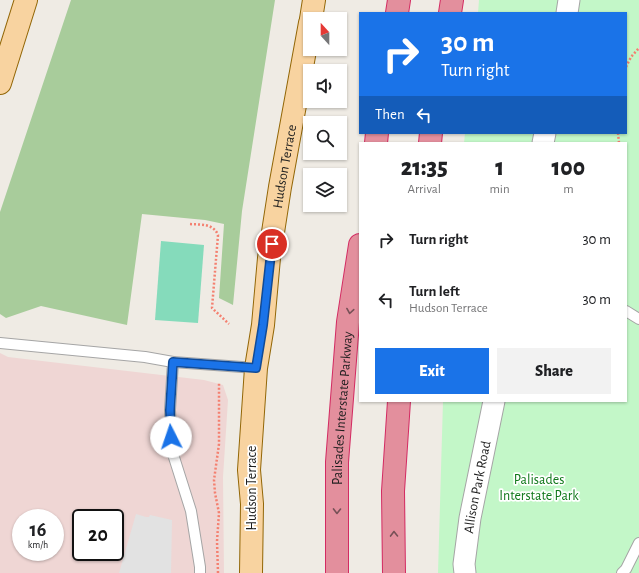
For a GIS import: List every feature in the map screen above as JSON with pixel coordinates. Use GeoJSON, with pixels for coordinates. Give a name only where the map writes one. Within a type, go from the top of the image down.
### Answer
{"type":"FeatureCollection","features":[{"type":"Feature","properties":{"kind":"highway"},"geometry":{"type":"LineString","coordinates":[[397,12],[399,0]]}},
{"type":"Feature","properties":{"kind":"highway"},"geometry":{"type":"LineString","coordinates":[[450,12],[452,0]]}},
{"type":"Feature","properties":{"kind":"highway","name":"Palisades Interstate Parkway"},"geometry":{"type":"LineString","coordinates":[[337,573],[338,462],[348,322],[359,251]]}},
{"type":"Feature","properties":{"kind":"highway"},"geometry":{"type":"LineString","coordinates":[[394,573],[392,491],[399,402]]}},
{"type":"Feature","properties":{"kind":"main road"},"geometry":{"type":"LineString","coordinates":[[0,83],[26,0]]}},
{"type":"Feature","properties":{"kind":"main road"},"geometry":{"type":"LineString","coordinates":[[312,12],[314,0]]}},
{"type":"Feature","properties":{"kind":"main road","name":"Hudson Terrace"},"geometry":{"type":"LineString","coordinates":[[251,573],[252,504],[249,470],[256,368],[263,325],[269,258],[280,187],[304,56]]}},
{"type":"Feature","properties":{"kind":"street"},"geometry":{"type":"LineString","coordinates":[[567,12],[569,0]]}},
{"type":"Feature","properties":{"kind":"street","name":"Allison Park Road"},"geometry":{"type":"LineString","coordinates":[[465,573],[464,564],[470,518],[494,402]]}},
{"type":"Feature","properties":{"kind":"lane"},"geometry":{"type":"LineString","coordinates":[[627,311],[639,319]]}},
{"type":"Feature","properties":{"kind":"lane"},"geometry":{"type":"LineString","coordinates":[[0,343],[145,357],[173,362],[256,368]]}},
{"type":"Feature","properties":{"kind":"lane"},"geometry":{"type":"LineString","coordinates":[[173,362],[170,410],[172,451],[191,511],[200,573]]}},
{"type":"Feature","properties":{"kind":"lane"},"geometry":{"type":"LineString","coordinates":[[622,573],[626,569],[639,543]]}},
{"type":"Feature","properties":{"kind":"path"},"geometry":{"type":"LineString","coordinates":[[627,65],[631,57],[639,48]]}},
{"type":"Feature","properties":{"kind":"path"},"geometry":{"type":"LineString","coordinates":[[190,224],[207,225],[216,230],[218,235],[212,308],[229,324]]}},
{"type":"Feature","properties":{"kind":"path"},"geometry":{"type":"LineString","coordinates":[[218,573],[217,541],[220,513],[215,494],[214,480],[220,412],[218,392],[219,383]]}},
{"type":"Feature","properties":{"kind":"shaded area"},"geometry":{"type":"Polygon","coordinates":[[[0,353],[8,357],[204,380],[223,385],[228,400],[223,477],[224,573],[0,573],[0,353]]]}},
{"type":"Feature","properties":{"kind":"shaded area"},"geometry":{"type":"Polygon","coordinates":[[[136,514],[146,517],[149,517],[150,515],[172,520],[171,573],[119,573],[122,561],[124,561],[124,556],[136,514]]]}},
{"type":"Feature","properties":{"kind":"green space"},"geometry":{"type":"Polygon","coordinates":[[[71,0],[275,0],[242,211],[233,305],[219,298],[224,224],[205,220],[142,214],[127,325],[41,306],[6,318],[0,314],[0,212],[71,0]]]}},
{"type":"Feature","properties":{"kind":"green space","name":"Palisades Interstate Park"},"geometry":{"type":"Polygon","coordinates":[[[479,0],[639,0],[639,573],[438,573],[443,402],[627,402],[627,142],[464,142],[465,134],[627,134],[627,12],[478,12],[479,0]]]}},
{"type":"Feature","properties":{"kind":"green space"},"geometry":{"type":"Polygon","coordinates":[[[161,241],[204,245],[198,323],[155,320],[161,241]]]}},
{"type":"Feature","properties":{"kind":"route"},"geometry":{"type":"LineString","coordinates":[[171,437],[170,410],[173,362],[256,368],[263,325],[269,258],[272,244]]}}]}
